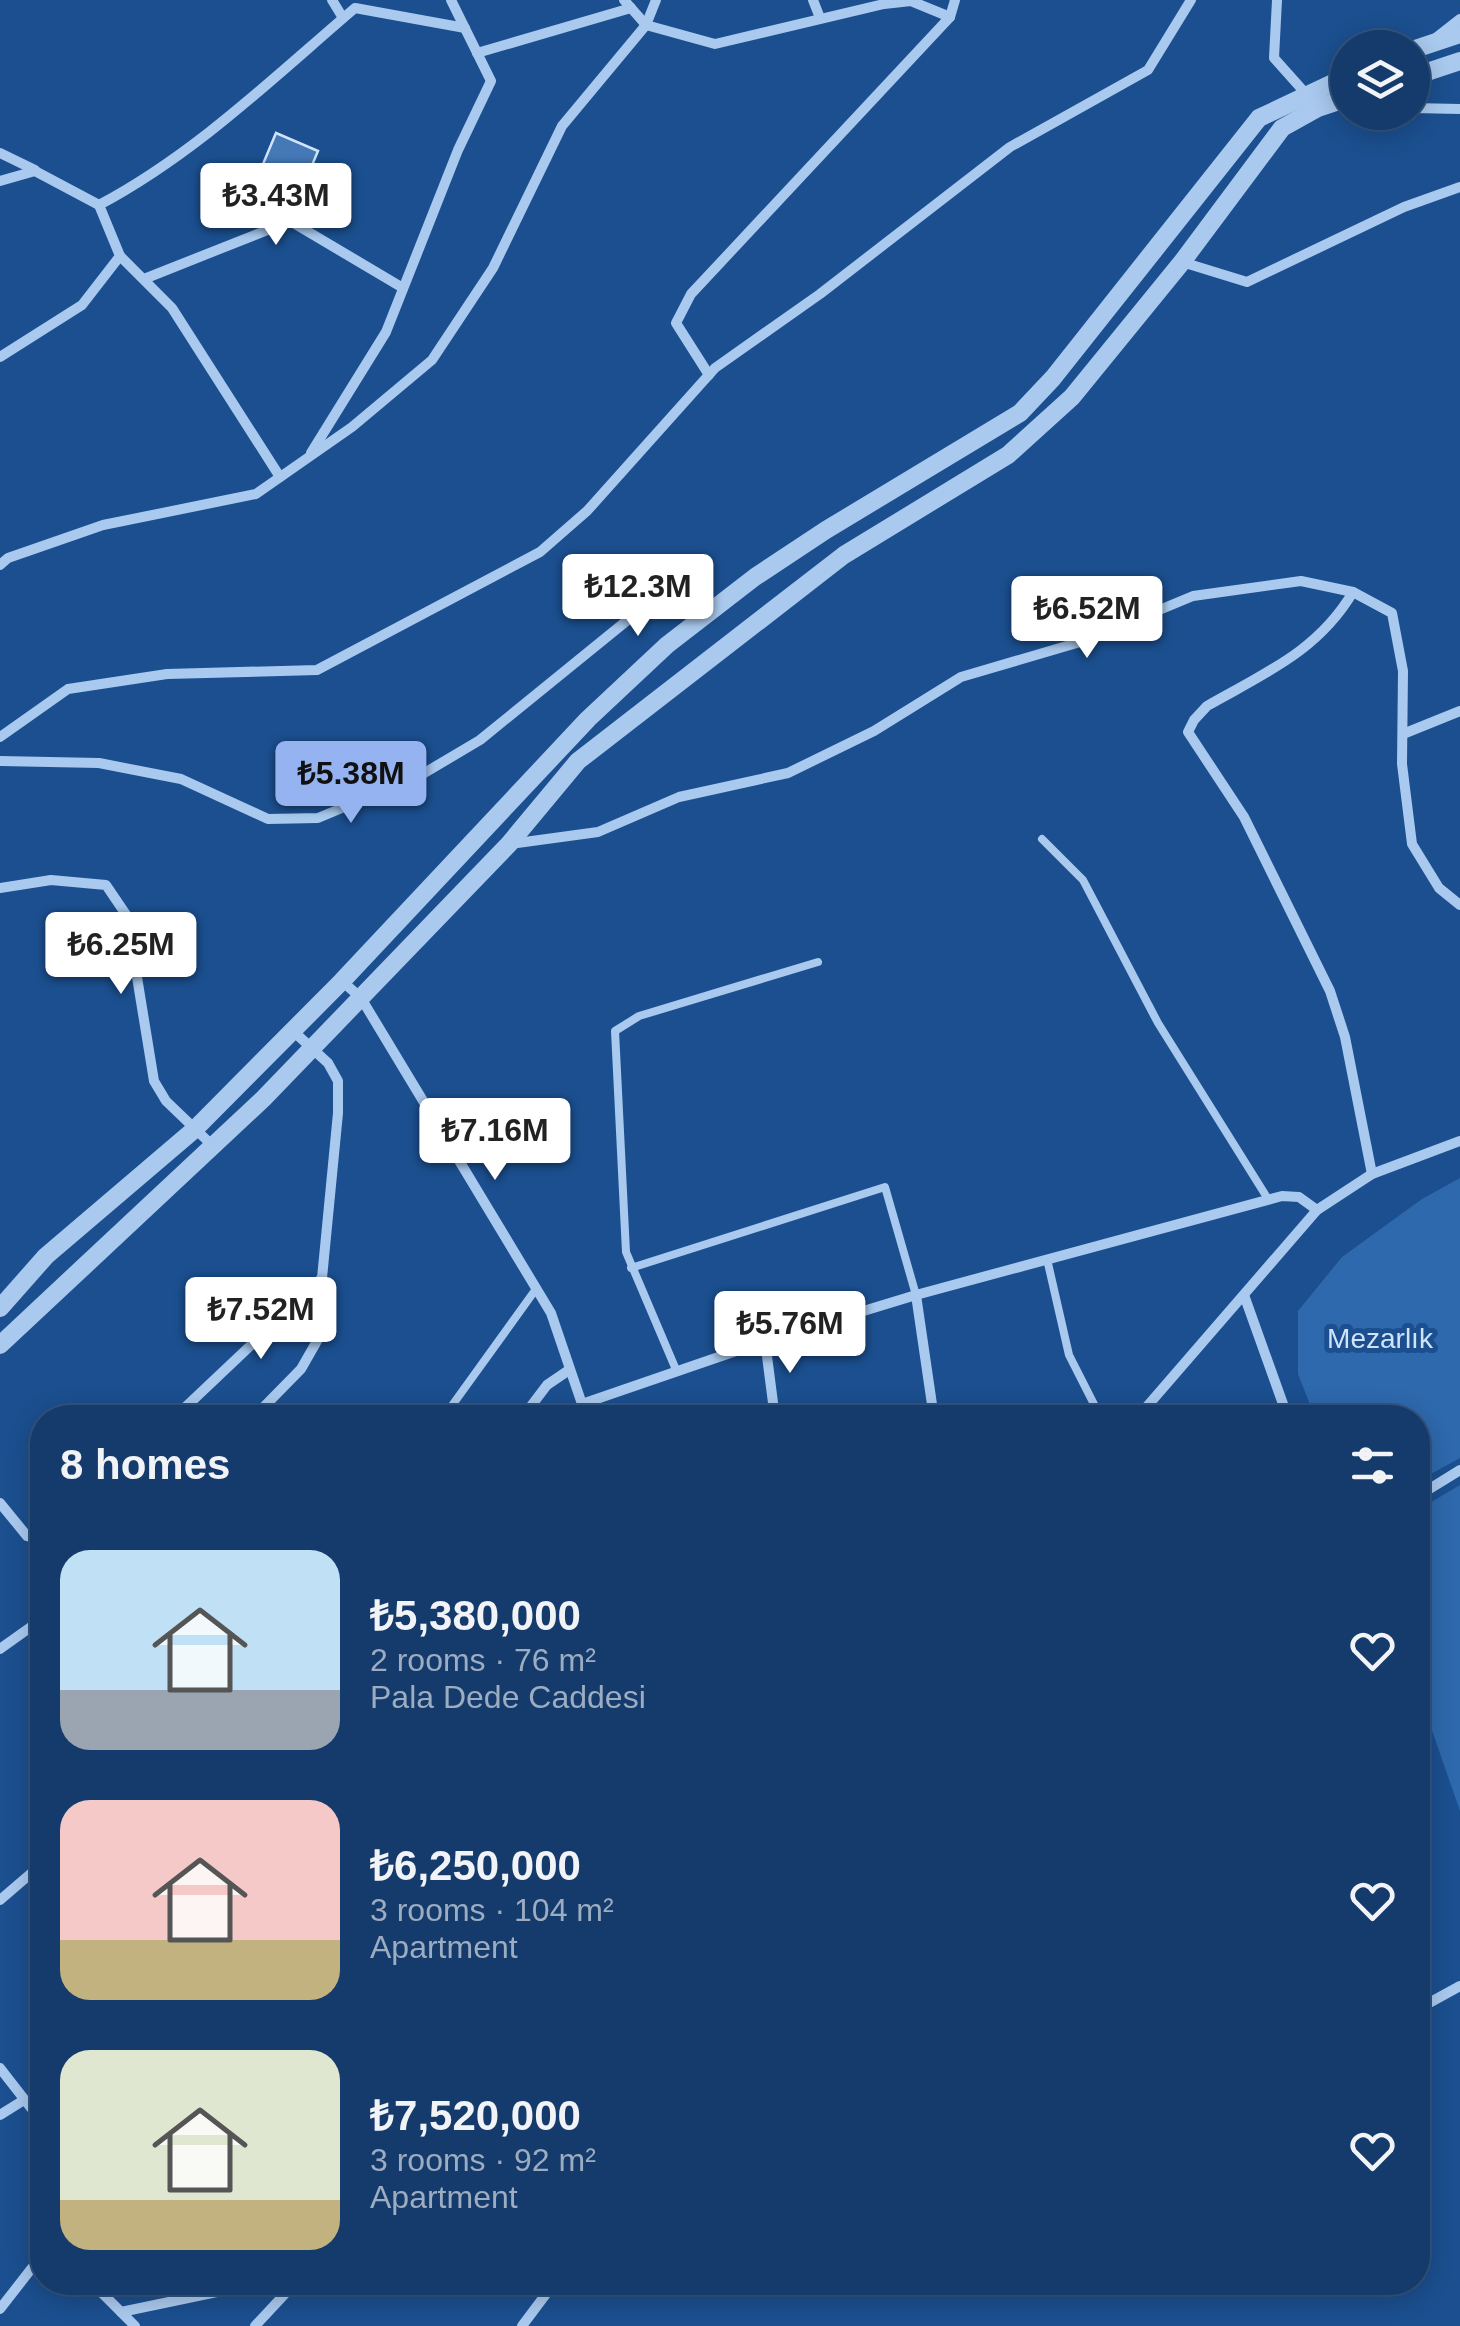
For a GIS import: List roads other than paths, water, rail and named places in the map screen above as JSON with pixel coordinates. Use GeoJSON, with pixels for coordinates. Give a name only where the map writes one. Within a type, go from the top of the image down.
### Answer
{"type":"FeatureCollection","features":[{"type":"Feature","properties":{"kind":"street"},"geometry":{"type":"LineString","coordinates":[[332,0],[344,18]]}},
{"type":"Feature","properties":{"kind":"street"},"geometry":{"type":"LineString","coordinates":[[308,458],[386,332],[458,150],[490,81],[450,0]]}},
{"type":"Feature","properties":{"kind":"street"},"geometry":{"type":"LineString","coordinates":[[0,564],[102,526],[256,494],[352,427],[432,360],[493,268],[562,126],[646,26],[656,0]]}},
{"type":"Feature","properties":{"kind":"street"},"geometry":{"type":"LineString","coordinates":[[814,0],[820,18]]}},
{"type":"Feature","properties":{"kind":"street"},"geometry":{"type":"LineString","coordinates":[[710,375],[676,323],[691,294],[950,17],[955,0]]}},
{"type":"Feature","properties":{"kind":"street"},"geometry":{"type":"LineString","coordinates":[[0,738],[68,689],[167,674],[318,670],[540,552],[587,511],[710,375],[1010,147],[1148,70],[1191,0]]}},
{"type":"Feature","properties":{"kind":"street"},"geometry":{"type":"LineString","coordinates":[[1278,0],[1274,58],[1312,101],[1330,104]]}},
{"type":"Feature","properties":{"kind":"street"},"geometry":{"type":"LineString","coordinates":[[476,53],[628,4],[646,26],[715,44],[911,1],[950,17]]}},
{"type":"Feature","properties":{"kind":"street"},"geometry":{"type":"LineString","coordinates":[[100,205],[142,182],[210,133],[356,8],[464,28]]}},
{"type":"Feature","properties":{"kind":"street"},"geometry":{"type":"LineString","coordinates":[[1433,42],[1460,19]]}},
{"type":"Feature","properties":{"kind":"street"},"geometry":{"type":"LineString","coordinates":[[1430,43],[1460,34]]}},
{"type":"Feature","properties":{"kind":"street"},"geometry":{"type":"LineString","coordinates":[[1430,71],[1460,61]]}},
{"type":"Feature","properties":{"kind":"street"},"geometry":{"type":"LineString","coordinates":[[0,1345],[312,1049],[508,844],[578,761],[844,555],[1008,455],[1072,398],[1182,262],[1282,128],[1330,88]]}},
{"type":"Feature","properties":{"kind":"street"},"geometry":{"type":"LineString","coordinates":[[0,1308],[46,1256],[196,1129],[588,720],[667,645],[755,577],[826,530],[1020,413],[1053,378],[1258,118],[1312,101],[1330,100]]}},
{"type":"Feature","properties":{"kind":"street"},"geometry":{"type":"LineString","coordinates":[[1430,108],[1460,109]]}},
{"type":"Feature","properties":{"kind":"street"},"geometry":{"type":"LineString","coordinates":[[0,152],[100,205],[120,256],[172,308],[280,478]]}},
{"type":"Feature","properties":{"kind":"street"},"geometry":{"type":"LineString","coordinates":[[0,181],[35,171]]}},
{"type":"Feature","properties":{"kind":"street"},"geometry":{"type":"LineString","coordinates":[[1182,262],[1247,282],[1404,207],[1460,186]]}},
{"type":"Feature","properties":{"kind":"street"},"geometry":{"type":"LineString","coordinates":[[144,279],[290,221],[403,288]]}},
{"type":"Feature","properties":{"kind":"street"},"geometry":{"type":"LineString","coordinates":[[0,356],[82,305],[120,256]]}},
{"type":"Feature","properties":{"kind":"street"},"geometry":{"type":"LineString","coordinates":[[508,844],[598,832],[680,797],[788,772],[874,731],[961,677],[1087,640],[1193,596],[1302,582],[1353,592],[1392,613],[1403,671],[1402,764],[1412,844],[1439,888],[1460,905]]}},
{"type":"Feature","properties":{"kind":"street"},"geometry":{"type":"LineString","coordinates":[[1353,592],[1315,642],[1208,706],[1188,732],[1244,818],[1330,991],[1344,1037],[1372,1174]]}},
{"type":"Feature","properties":{"kind":"street"},"geometry":{"type":"LineString","coordinates":[[0,761],[100,763],[181,779],[268,819],[318,818],[421,775],[480,740],[640,610]]}},
{"type":"Feature","properties":{"kind":"street"},"geometry":{"type":"LineString","coordinates":[[1402,734],[1460,711]]}},
{"type":"Feature","properties":{"kind":"street"},"geometry":{"type":"LineString","coordinates":[[0,888],[51,880],[106,885],[127,916],[154,1080],[166,1102],[214,1146]]}},
{"type":"Feature","properties":{"kind":"street"},"geometry":{"type":"LineString","coordinates":[[342,981],[361,998],[551,1313],[582,1404],[765,1341],[916,1295],[1282,1196],[1299,1197],[1318,1210]]}},
{"type":"Feature","properties":{"kind":"street"},"geometry":{"type":"LineString","coordinates":[[266,1405],[301,1370],[321,1334],[322,1278],[338,1113],[338,1081],[328,1064],[292,1031]]}},
{"type":"Feature","properties":{"kind":"street"},"geometry":{"type":"LineString","coordinates":[[1148,1405],[1318,1210],[1372,1174],[1460,1141]]}},
{"type":"Feature","properties":{"kind":"street"},"geometry":{"type":"LineString","coordinates":[[188,1405],[322,1278]]}},
{"type":"Feature","properties":{"kind":"street"},"geometry":{"type":"LineString","coordinates":[[916,1295],[932,1405]]}},
{"type":"Feature","properties":{"kind":"street"},"geometry":{"type":"LineString","coordinates":[[1244,1295],[1283,1405]]}},
{"type":"Feature","properties":{"kind":"street"},"geometry":{"type":"LineString","coordinates":[[765,1341],[774,1405]]}},
{"type":"Feature","properties":{"kind":"street"},"geometry":{"type":"LineString","coordinates":[[532,1405],[547,1385],[570,1370]]}},
{"type":"Feature","properties":{"kind":"street"},"geometry":{"type":"LineString","coordinates":[[1430,1489],[1460,1470]]}},
{"type":"Feature","properties":{"kind":"street"},"geometry":{"type":"LineString","coordinates":[[0,1504],[30,1537]]}},
{"type":"Feature","properties":{"kind":"street"},"geometry":{"type":"LineString","coordinates":[[0,1649],[30,1628]]}},
{"type":"Feature","properties":{"kind":"street"},"geometry":{"type":"LineString","coordinates":[[0,1900],[30,1874]]}},
{"type":"Feature","properties":{"kind":"street"},"geometry":{"type":"LineString","coordinates":[[1430,2002],[1460,1986]]}},
{"type":"Feature","properties":{"kind":"street"},"geometry":{"type":"LineString","coordinates":[[0,2068],[30,2107]]}},
{"type":"Feature","properties":{"kind":"street"},"geometry":{"type":"LineString","coordinates":[[0,2115],[24,2100]]}},
{"type":"Feature","properties":{"kind":"street"},"geometry":{"type":"LineString","coordinates":[[0,2309],[30,2271]]}},
{"type":"Feature","properties":{"kind":"street"},"geometry":{"type":"LineString","coordinates":[[104,2295],[135,2326]]}},
{"type":"Feature","properties":{"kind":"street"},"geometry":{"type":"LineString","coordinates":[[121,2312],[202,2295]]}},
{"type":"Feature","properties":{"kind":"street"},"geometry":{"type":"LineString","coordinates":[[255,2326],[284,2295]]}},
{"type":"Feature","properties":{"kind":"street"},"geometry":{"type":"LineString","coordinates":[[522,2326],[546,2295]]}},
{"type":"Feature","properties":{"kind":"lane"},"geometry":{"type":"LineString","coordinates":[[1042,839],[1083,880],[1158,1022],[1268,1200]]}},
{"type":"Feature","properties":{"kind":"lane"},"geometry":{"type":"LineString","coordinates":[[676,1372],[626,1252],[615,1032],[639,1016],[818,962]]}},
{"type":"Feature","properties":{"kind":"lane"},"geometry":{"type":"LineString","coordinates":[[632,1268],[885,1187],[916,1295]]}},
{"type":"Feature","properties":{"kind":"lane"},"geometry":{"type":"LineString","coordinates":[[1046,1259],[1069,1355],[1094,1405]]}},
{"type":"Feature","properties":{"kind":"lane"},"geometry":{"type":"LineString","coordinates":[[452,1405],[536,1289]]}},
{"type":"Feature","properties":{"kind":"park label","name":"Mezarlık"},"geometry":{"type":"Point","coordinates":[1380,1338]}}]}
